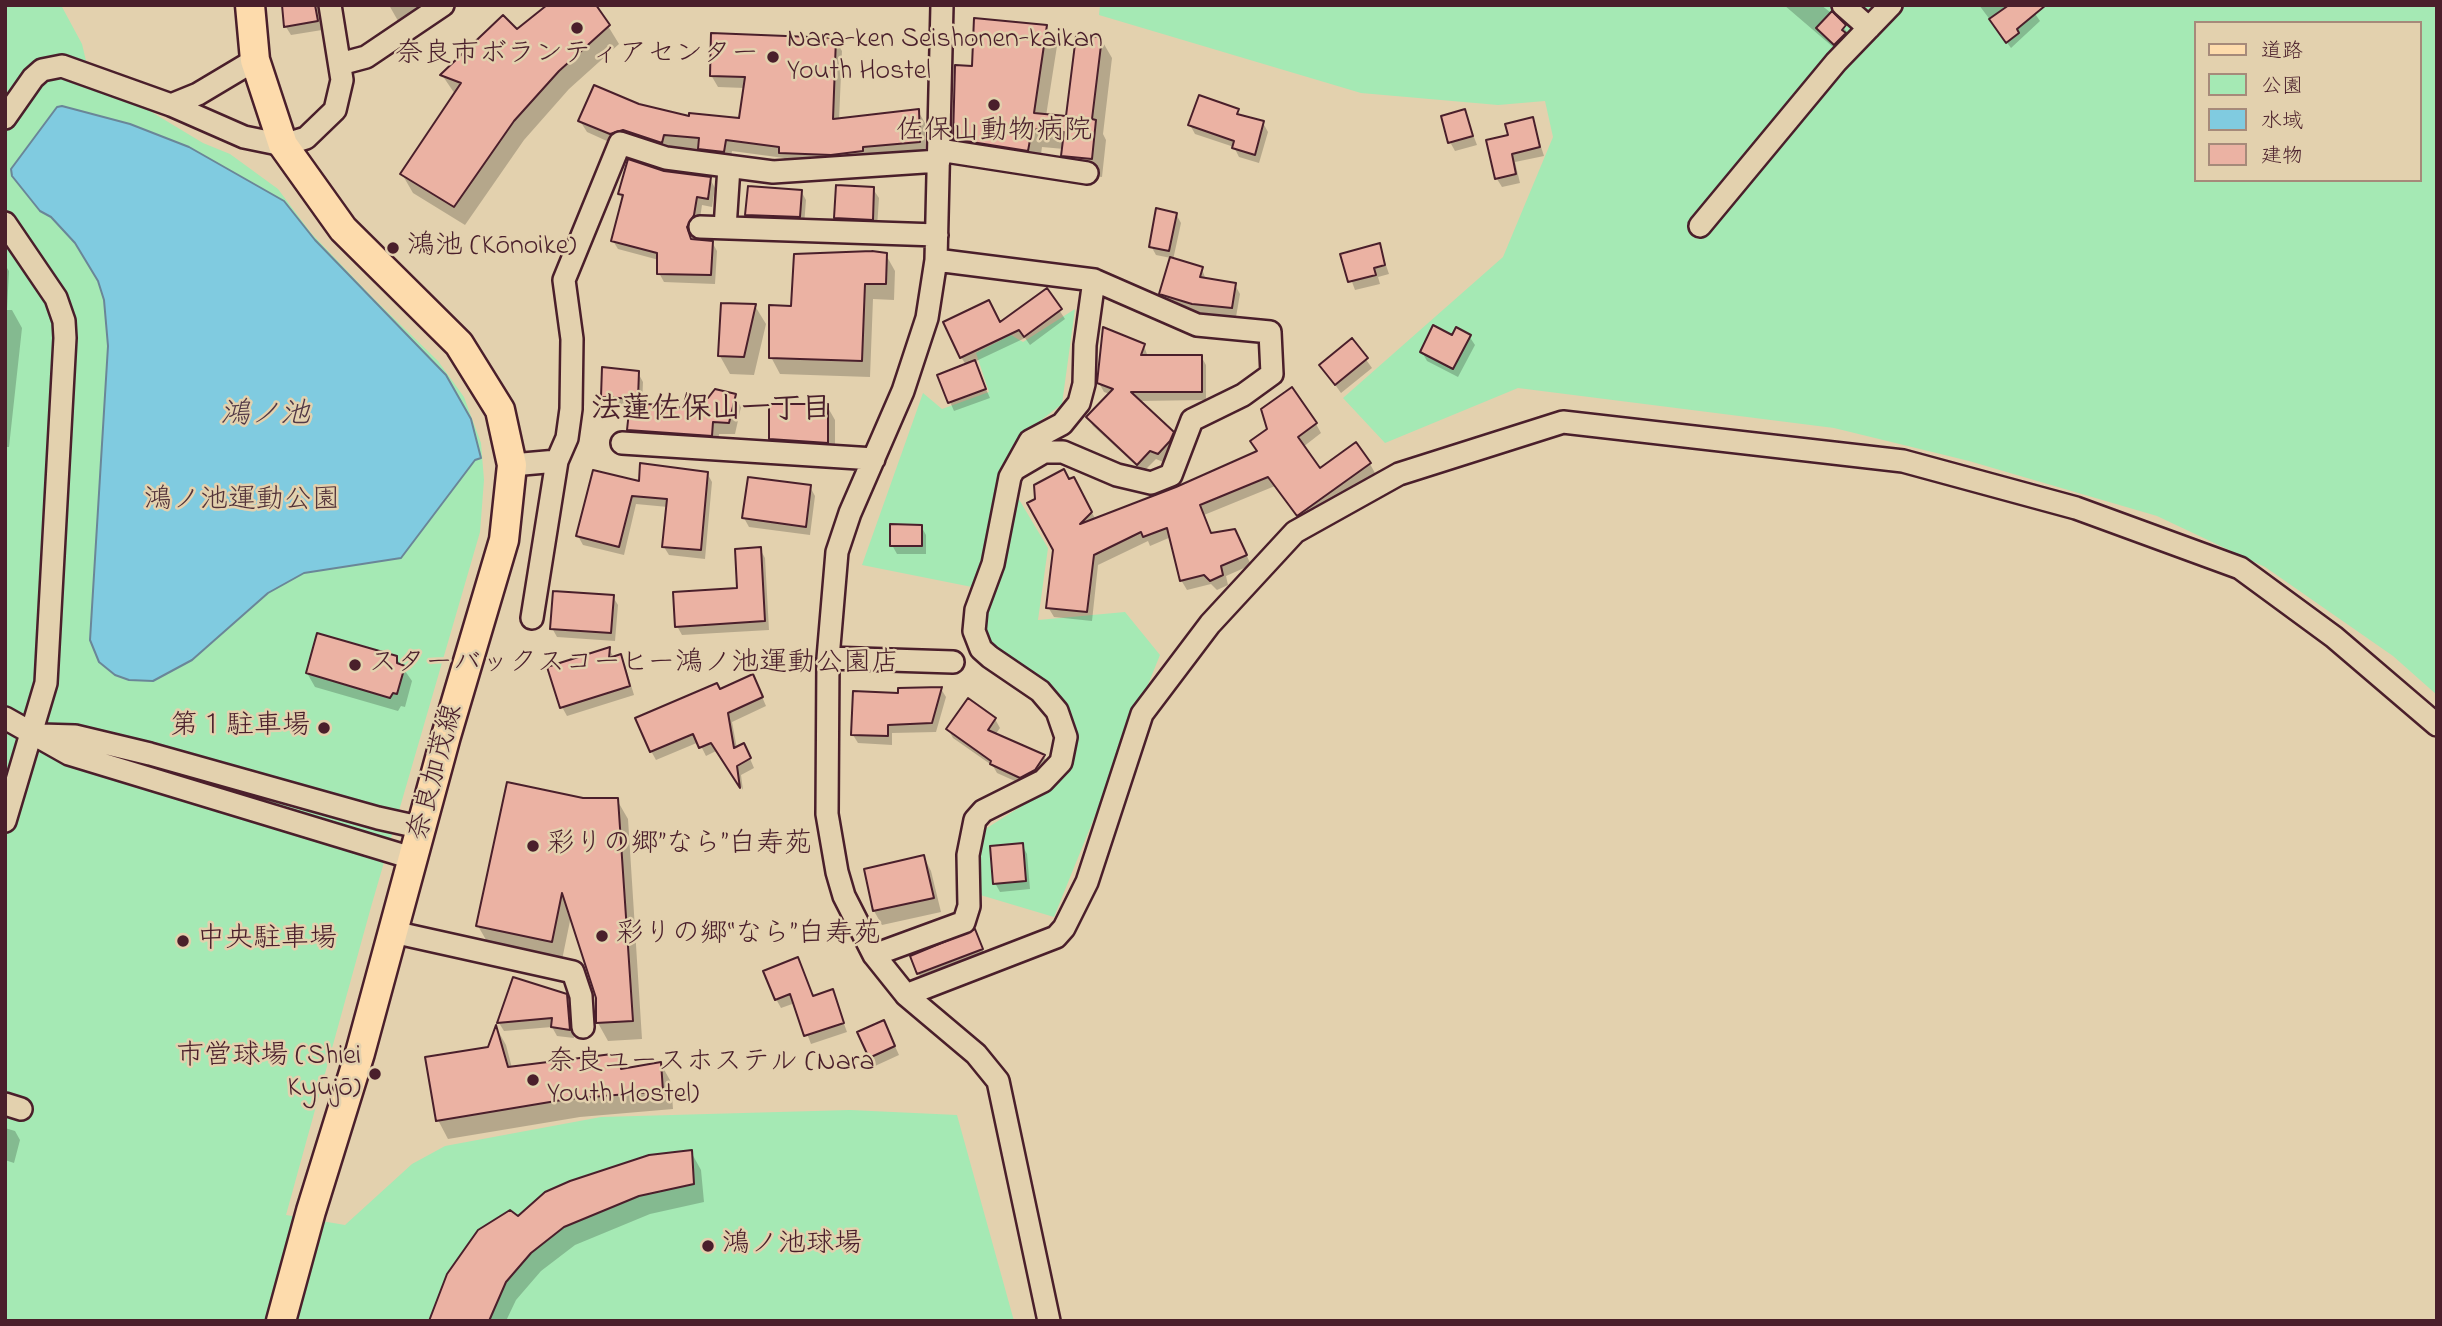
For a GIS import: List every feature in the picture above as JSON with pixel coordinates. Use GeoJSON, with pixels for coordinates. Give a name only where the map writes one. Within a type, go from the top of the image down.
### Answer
{"type":"FeatureCollection","features":[{"type":"Feature","properties":{"kind":"main road","name":"奈良加茂線"},"geometry":{"type":"LineString","coordinates":[[250,5],[255,60],[283,145],[343,229],[459,344],[500,410],[512,465],[504,540],[281,1321]]}},
{"type":"Feature","properties":{"kind":"street"},"geometry":{"type":"LineString","coordinates":[[5,118],[12,94],[42,70],[62,66],[171,105],[244,137],[283,145],[306,138],[335,110],[342,80],[330,5]]}},
{"type":"Feature","properties":{"kind":"street"},"geometry":{"type":"LineString","coordinates":[[340,64],[366,57],[443,5]]}},
{"type":"Feature","properties":{"kind":"street"},"geometry":{"type":"LineString","coordinates":[[942,5],[936,260],[927,318],[903,391],[850,513],[838,552],[828,658],[825,766],[831,845],[844,897],[874,955],[906,995],[976,1054],[998,1082],[1049,1321]]}},
{"type":"Feature","properties":{"kind":"street"},"geometry":{"type":"LineString","coordinates":[[1843,5],[1869,28]]}},
{"type":"Feature","properties":{"kind":"street"},"geometry":{"type":"LineString","coordinates":[[1700,226],[1836,62],[1891,5]]}},
{"type":"Feature","properties":{"kind":"street"},"geometry":{"type":"LineString","coordinates":[[171,105],[198,94],[255,60]]}},
{"type":"Feature","properties":{"kind":"street"},"geometry":{"type":"LineString","coordinates":[[533,618],[557,461],[567,438],[571,409],[572,339],[564,280],[620,143],[666,158],[773,172],[939,156],[1087,173]]}},
{"type":"Feature","properties":{"kind":"street"},"geometry":{"type":"LineString","coordinates":[[725,228],[729,167]]}},
{"type":"Feature","properties":{"kind":"street"},"geometry":{"type":"LineString","coordinates":[[5,223],[56,298],[64,321],[65,338],[46,684],[5,821]]}},
{"type":"Feature","properties":{"kind":"street"},"geometry":{"type":"LineString","coordinates":[[700,227],[937,235]]}},
{"type":"Feature","properties":{"kind":"street"},"geometry":{"type":"LineString","coordinates":[[936,260],[1094,280],[1197,325],[1270,332],[1272,374],[1243,395],[1192,420],[1171,475],[1151,483],[1117,475],[1063,452],[1044,452],[1015,469]]}},
{"type":"Feature","properties":{"kind":"street"},"geometry":{"type":"LineString","coordinates":[[874,955],[964,922],[969,906],[968,855],[975,820],[983,811],[1043,781],[1061,762],[1066,737],[1057,711],[1040,691],[981,649],[974,631],[976,610],[993,564],[1007,489],[1015,469],[1030,441],[1062,424],[1079,403],[1084,384],[1085,345],[1094,280]]}},
{"type":"Feature","properties":{"kind":"street"},"geometry":{"type":"LineString","coordinates":[[906,995],[1056,937],[1064,928],[1087,882],[1142,714],[1210,624],[1295,532],[1399,474],[1563,422],[1903,461],[2076,508],[2240,568],[2334,637],[2437,725]]}},
{"type":"Feature","properties":{"kind":"street"},"geometry":{"type":"LineString","coordinates":[[622,443],[874,460]]}},
{"type":"Feature","properties":{"kind":"street"},"geometry":{"type":"LineString","coordinates":[[512,465],[557,461]]}},
{"type":"Feature","properties":{"kind":"street"},"geometry":{"type":"LineString","coordinates":[[828,658],[953,662]]}},
{"type":"Feature","properties":{"kind":"street"},"geometry":{"type":"LineString","coordinates":[[5,718],[69,754],[415,859]]}},
{"type":"Feature","properties":{"kind":"street"},"geometry":{"type":"LineString","coordinates":[[31,735],[75,736],[423,828]]}},
{"type":"Feature","properties":{"kind":"street"},"geometry":{"type":"LineString","coordinates":[[393,932],[573,972],[580,996],[583,1027]]}},
{"type":"Feature","properties":{"kind":"green space","name":"鴻ノ池運動公園"},"geometry":{"type":"Polygon","coordinates":[[[5,5],[61,5],[82,44],[92,86],[135,102],[203,143],[230,154],[278,189],[311,233],[438,361],[464,397],[481,443],[484,480],[480,532],[371,907],[286,1215],[345,1225],[412,1164],[445,1146],[601,1117],[850,1110],[957,1115],[1014,1321],[5,1321],[5,5]]]}},
{"type":"Feature","properties":{"kind":"green space"},"geometry":{"type":"Polygon","coordinates":[[[1100,5],[2437,5],[2437,695],[2393,656],[2265,567],[2157,516],[1969,461],[1834,428],[1518,388],[1385,443],[1343,398],[1503,257],[1553,137],[1545,101],[1498,105],[1361,93],[1099,15],[1100,5]]]}},
{"type":"Feature","properties":{"kind":"green space"},"geometry":{"type":"Polygon","coordinates":[[[1075,309],[1062,404],[1027,431],[1000,473],[986,558],[972,587],[862,565],[923,393],[942,409],[989,392],[976,353],[1011,335],[1023,342],[1075,309]]]}},
{"type":"Feature","properties":{"kind":"green space"},"geometry":{"type":"Polygon","coordinates":[[[1014,491],[1048,548],[1038,620],[1125,612],[1160,655],[1054,917],[977,894],[982,831],[1049,789],[1073,759],[1072,726],[1031,670],[989,643],[982,632],[1014,491]]]}},
{"type":"Feature","properties":{"kind":"water","name":"鴻ノ池"},"geometry":{"type":"Polygon","coordinates":[[[62,106],[130,124],[189,147],[284,201],[315,240],[446,375],[471,419],[481,458],[475,460],[401,558],[304,573],[268,593],[192,660],[153,681],[129,680],[115,675],[99,662],[90,640],[108,346],[104,300],[98,281],[75,243],[51,217],[40,211],[12,176],[11,169],[57,107],[62,106]]]}},
{"type":"Feature","properties":{"kind":"building"},"geometry":{"type":"Polygon","coordinates":[[[282,5],[315,5],[318,21],[284,27],[282,5]]]}},
{"type":"Feature","properties":{"kind":"building"},"geometry":{"type":"Polygon","coordinates":[[[547,5],[596,5],[610,25],[559,71],[514,121],[454,207],[400,174],[461,83],[440,75],[503,15],[517,29],[547,5]]]}},
{"type":"Feature","properties":{"kind":"building"},"geometry":{"type":"Polygon","coordinates":[[[2009,5],[2046,5],[2017,29],[2019,33],[2006,43],[1989,19],[2009,5]]]}},
{"type":"Feature","properties":{"kind":"building"},"geometry":{"type":"Polygon","coordinates":[[[1832,11],[1846,25],[1842,30],[1846,33],[1834,45],[1816,28],[1832,11]]]}},
{"type":"Feature","properties":{"kind":"building"},"geometry":{"type":"Polygon","coordinates":[[[974,18],[1047,25],[1034,113],[1066,116],[1076,36],[1102,37],[1092,119],[1096,120],[1092,159],[1061,156],[1064,132],[1032,129],[1028,151],[953,139],[955,65],[972,66],[974,18]]]}},
{"type":"Feature","properties":{"kind":"building"},"geometry":{"type":"Polygon","coordinates":[[[711,33],[836,38],[833,119],[919,109],[920,142],[863,147],[863,151],[831,155],[779,153],[779,147],[726,140],[724,152],[698,149],[699,138],[664,135],[662,143],[623,130],[610,134],[578,121],[594,85],[639,104],[689,116],[689,113],[739,118],[745,77],[710,76],[711,33]]]}},
{"type":"Feature","properties":{"kind":"building"},"geometry":{"type":"Polygon","coordinates":[[[1199,95],[1239,109],[1237,114],[1264,121],[1255,155],[1232,148],[1234,141],[1188,125],[1199,95]]]}},
{"type":"Feature","properties":{"kind":"building"},"geometry":{"type":"Polygon","coordinates":[[[1465,109],[1473,136],[1448,143],[1441,116],[1465,109]]]}},
{"type":"Feature","properties":{"kind":"building"},"geometry":{"type":"Polygon","coordinates":[[[1533,117],[1540,147],[1512,154],[1516,174],[1495,179],[1486,140],[1508,135],[1505,124],[1533,117]]]}},
{"type":"Feature","properties":{"kind":"building"},"geometry":{"type":"Polygon","coordinates":[[[628,159],[664,171],[711,177],[708,199],[697,197],[694,215],[687,227],[691,239],[713,241],[711,275],[657,274],[657,253],[611,241],[623,195],[618,194],[628,159]]]}},
{"type":"Feature","properties":{"kind":"building"},"geometry":{"type":"Polygon","coordinates":[[[836,185],[874,187],[873,220],[834,218],[836,185]]]}},
{"type":"Feature","properties":{"kind":"building"},"geometry":{"type":"Polygon","coordinates":[[[748,186],[802,190],[800,217],[745,215],[748,186]]]}},
{"type":"Feature","properties":{"kind":"building"},"geometry":{"type":"Polygon","coordinates":[[[1156,208],[1177,213],[1169,251],[1149,247],[1156,208]]]}},
{"type":"Feature","properties":{"kind":"building"},"geometry":{"type":"Polygon","coordinates":[[[1380,243],[1385,265],[1374,268],[1376,275],[1348,282],[1340,254],[1380,243]]]}},
{"type":"Feature","properties":{"kind":"building"},"geometry":{"type":"Polygon","coordinates":[[[872,251],[887,253],[886,284],[865,284],[862,361],[769,358],[769,305],[791,306],[794,254],[872,251]]]}},
{"type":"Feature","properties":{"kind":"building"},"geometry":{"type":"Polygon","coordinates":[[[1170,257],[1203,267],[1200,277],[1236,283],[1232,308],[1192,304],[1159,294],[1170,257]]]}},
{"type":"Feature","properties":{"kind":"building"},"geometry":{"type":"Polygon","coordinates":[[[1047,288],[1062,309],[1024,337],[1019,330],[960,358],[943,322],[989,300],[1000,322],[1047,288]]]}},
{"type":"Feature","properties":{"kind":"building"},"geometry":{"type":"Polygon","coordinates":[[[721,303],[756,304],[744,357],[718,356],[721,303]]]}},
{"type":"Feature","properties":{"kind":"building"},"geometry":{"type":"Polygon","coordinates":[[[1433,325],[1452,335],[1456,327],[1471,335],[1453,369],[1420,352],[1433,325]]]}},
{"type":"Feature","properties":{"kind":"building"},"geometry":{"type":"Polygon","coordinates":[[[1103,327],[1145,344],[1141,355],[1202,355],[1202,392],[1131,392],[1174,432],[1158,454],[1150,451],[1137,465],[1086,417],[1113,389],[1097,383],[1103,327]]]}},
{"type":"Feature","properties":{"kind":"building"},"geometry":{"type":"Polygon","coordinates":[[[1352,338],[1368,358],[1335,385],[1319,365],[1352,338]]]}},
{"type":"Feature","properties":{"kind":"building"},"geometry":{"type":"Polygon","coordinates":[[[975,360],[986,389],[948,403],[937,375],[975,360]]]}},
{"type":"Feature","properties":{"kind":"building"},"geometry":{"type":"Polygon","coordinates":[[[602,367],[639,371],[638,399],[601,397],[602,367]]]}},
{"type":"Feature","properties":{"kind":"building"},"geometry":{"type":"Polygon","coordinates":[[[1292,387],[1317,423],[1298,437],[1320,468],[1356,442],[1371,463],[1297,516],[1268,477],[1200,505],[1211,533],[1235,529],[1247,555],[1221,566],[1223,575],[1210,581],[1204,575],[1180,581],[1167,528],[1143,537],[1141,532],[1094,555],[1087,612],[1046,608],[1053,550],[1027,503],[1035,499],[1034,485],[1064,469],[1069,479],[1074,477],[1092,512],[1080,524],[1176,487],[1257,451],[1250,441],[1267,429],[1261,409],[1292,387]]]}},
{"type":"Feature","properties":{"kind":"building"},"geometry":{"type":"Polygon","coordinates":[[[715,389],[736,394],[729,423],[713,422],[712,436],[627,430],[630,402],[683,408],[687,393],[708,398],[715,389]]]}},
{"type":"Feature","properties":{"kind":"building"},"geometry":{"type":"Polygon","coordinates":[[[769,404],[828,404],[828,443],[769,439],[769,404]]]}},
{"type":"Feature","properties":{"kind":"building"},"geometry":{"type":"Polygon","coordinates":[[[640,463],[708,472],[701,550],[662,547],[667,499],[632,496],[619,547],[576,536],[593,470],[639,481],[640,463]]]}},
{"type":"Feature","properties":{"kind":"building"},"geometry":{"type":"Polygon","coordinates":[[[748,477],[811,485],[806,527],[742,518],[748,477]]]}},
{"type":"Feature","properties":{"kind":"building"},"geometry":{"type":"Polygon","coordinates":[[[890,524],[922,525],[922,546],[890,546],[890,524]]]}},
{"type":"Feature","properties":{"kind":"building"},"geometry":{"type":"Polygon","coordinates":[[[761,547],[765,621],[675,627],[673,592],[737,588],[735,549],[761,547]]]}},
{"type":"Feature","properties":{"kind":"building"},"geometry":{"type":"Polygon","coordinates":[[[553,591],[614,595],[611,633],[550,629],[553,591]]]}},
{"type":"Feature","properties":{"kind":"building","name":"スターバックスコーヒー鴻ノ池運動公園店"},"geometry":{"type":"Polygon","coordinates":[[[317,633],[397,656],[397,663],[405,666],[397,694],[393,693],[390,698],[306,673],[317,633]]]}},
{"type":"Feature","properties":{"kind":"building"},"geometry":{"type":"Polygon","coordinates":[[[610,647],[609,658],[621,654],[630,686],[560,708],[547,667],[610,647]]]}},
{"type":"Feature","properties":{"kind":"building"},"geometry":{"type":"Polygon","coordinates":[[[753,674],[763,697],[728,713],[734,748],[744,743],[751,758],[737,766],[740,788],[711,743],[699,748],[693,734],[650,752],[635,718],[717,683],[720,689],[753,674]]]}},
{"type":"Feature","properties":{"kind":"building"},"geometry":{"type":"Polygon","coordinates":[[[942,687],[932,723],[888,725],[888,736],[851,735],[853,691],[898,693],[898,688],[942,687]]]}},
{"type":"Feature","properties":{"kind":"building"},"geometry":{"type":"Polygon","coordinates":[[[968,698],[996,718],[988,730],[1045,755],[1035,770],[1020,778],[990,764],[991,761],[946,729],[968,698]]]}},
{"type":"Feature","properties":{"kind":"building"},"geometry":{"type":"Polygon","coordinates":[[[507,782],[583,798],[618,798],[633,1021],[596,1023],[596,998],[562,893],[552,942],[476,926],[507,782]]]}},
{"type":"Feature","properties":{"kind":"building"},"geometry":{"type":"Polygon","coordinates":[[[1023,843],[1026,881],[993,884],[990,846],[1023,843]]]}},
{"type":"Feature","properties":{"kind":"building"},"geometry":{"type":"Polygon","coordinates":[[[924,855],[934,898],[873,911],[864,869],[924,855]]]}},
{"type":"Feature","properties":{"kind":"building"},"geometry":{"type":"Polygon","coordinates":[[[975,929],[983,949],[917,974],[910,956],[975,929]]]}},
{"type":"Feature","properties":{"kind":"building"},"geometry":{"type":"Polygon","coordinates":[[[798,957],[813,996],[833,989],[844,1023],[804,1036],[790,994],[775,1000],[763,971],[798,957]]]}},
{"type":"Feature","properties":{"kind":"building"},"geometry":{"type":"Polygon","coordinates":[[[513,977],[567,994],[570,1030],[551,1027],[552,1018],[497,1023],[513,977]]]}},
{"type":"Feature","properties":{"kind":"building"},"geometry":{"type":"Polygon","coordinates":[[[884,1020],[895,1046],[869,1058],[857,1032],[884,1020]]]}},
{"type":"Feature","properties":{"kind":"building"},"geometry":{"type":"Polygon","coordinates":[[[496,1025],[508,1067],[620,1053],[621,1069],[661,1062],[663,1091],[568,1099],[436,1121],[425,1057],[488,1047],[496,1025]]]}},
{"type":"Feature","properties":{"kind":"building"},"geometry":{"type":"Polygon","coordinates":[[[692,1150],[694,1184],[639,1196],[564,1227],[531,1253],[506,1282],[489,1321],[429,1321],[447,1274],[478,1230],[510,1210],[518,1216],[545,1192],[570,1181],[649,1155],[692,1150]]]}},
{"type":"Feature","properties":{"kind":"place","name":"奈良市ボランティアセンター"},"geometry":{"type":"Point","coordinates":[577,28]}},
{"type":"Feature","properties":{"kind":"place","name":"Nara-ken Seishonen-kaikan Youth Hostel"},"geometry":{"type":"Point","coordinates":[773,57]}},
{"type":"Feature","properties":{"kind":"place","name":"佐保山動物病院"},"geometry":{"type":"Point","coordinates":[994,105]}},
{"type":"Feature","properties":{"kind":"place","name":"鴻池 (Kōnoike)"},"geometry":{"type":"Point","coordinates":[393,248]}},
{"type":"Feature","properties":{"kind":"place","name":"スターバックスコーヒー鴻ノ池運動公園店"},"geometry":{"type":"Point","coordinates":[355,665]}},
{"type":"Feature","properties":{"kind":"place","name":"第１駐車場"},"geometry":{"type":"Point","coordinates":[324,728]}},
{"type":"Feature","properties":{"kind":"place","name":"彩りの郷”なら”白寿苑"},"geometry":{"type":"Point","coordinates":[533,846]}},
{"type":"Feature","properties":{"kind":"place","name":"彩りの郷“なら”白寿苑"},"geometry":{"type":"Point","coordinates":[602,936]}},
{"type":"Feature","properties":{"kind":"place","name":"中央駐車場"},"geometry":{"type":"Point","coordinates":[183,941]}},
{"type":"Feature","properties":{"kind":"place","name":"市営球場 (Shiei Kyūjō)"},"geometry":{"type":"Point","coordinates":[375,1074]}},
{"type":"Feature","properties":{"kind":"place","name":"奈良ユースホステル (Nara Youth Hostel)"},"geometry":{"type":"Point","coordinates":[533,1080]}},
{"type":"Feature","properties":{"kind":"place","name":"鴻ノ池球場"},"geometry":{"type":"Point","coordinates":[708,1246]}},
{"type":"Feature","properties":{"kind":"district","name":"法蓮佐保山一丁目"},"geometry":{"type":"Point","coordinates":[711,412]}}]}
